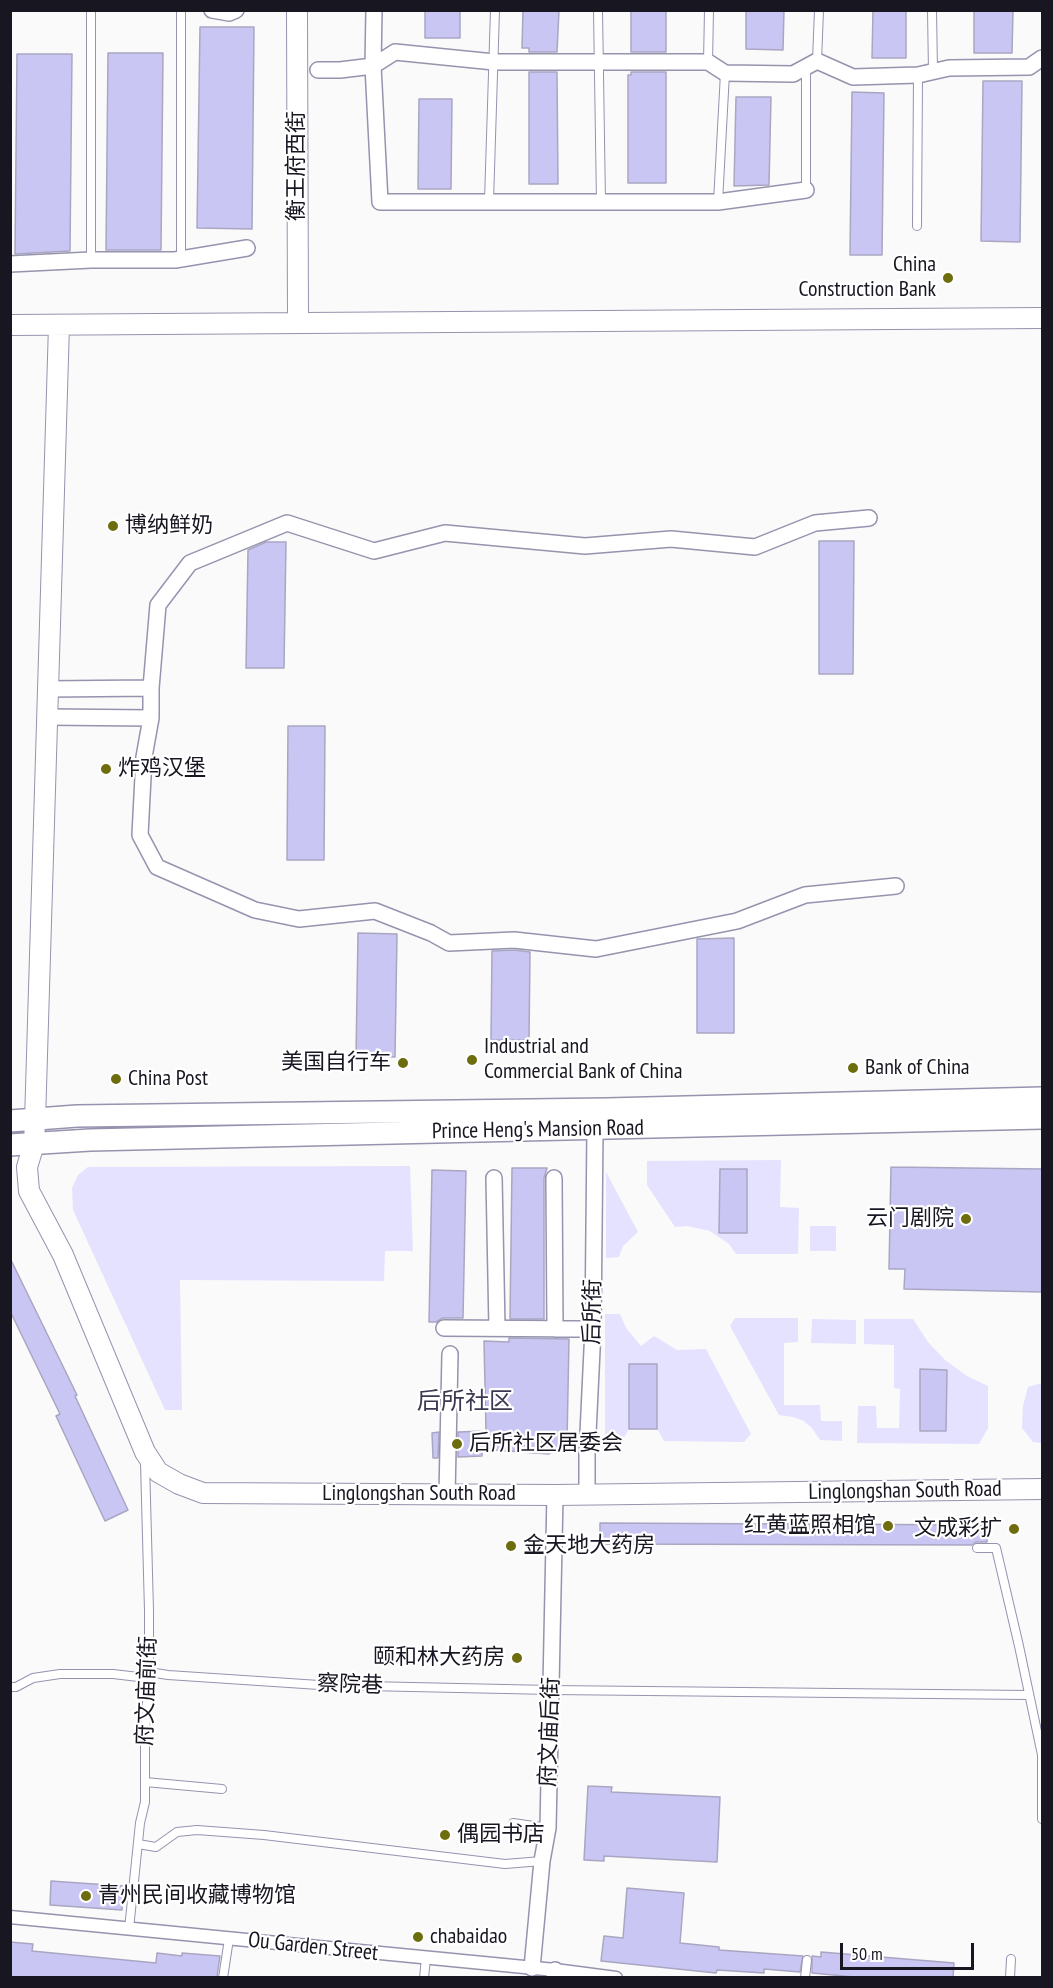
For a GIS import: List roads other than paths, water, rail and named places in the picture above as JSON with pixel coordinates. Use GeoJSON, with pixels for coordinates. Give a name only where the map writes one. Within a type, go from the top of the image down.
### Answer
{"type":"FeatureCollection","features":[{"type":"Feature","properties":{"kind":"main road","name":"Prince Heng's Mansion Road"},"geometry":{"type":"LineString","coordinates":[[35,1121],[77,1116],[607,1109],[1042,1098]]}},
{"type":"Feature","properties":{"kind":"main road","name":"Prince Heng's Mansion Road"},"geometry":{"type":"LineString","coordinates":[[34,1144],[90,1140],[1042,1118]]}},
{"type":"Feature","properties":{"kind":"main road"},"geometry":{"type":"LineString","coordinates":[[10,1121],[35,1121]]}},
{"type":"Feature","properties":{"kind":"main road"},"geometry":{"type":"LineString","coordinates":[[10,1145],[34,1144]]}},
{"type":"Feature","properties":{"kind":"street"},"geometry":{"type":"LineString","coordinates":[[212,10],[229,13],[236,10]]}},
{"type":"Feature","properties":{"kind":"street","name":"衡王府西街"},"geometry":{"type":"LineString","coordinates":[[297,10],[298,322]]}},
{"type":"Feature","properties":{"kind":"street"},"geometry":{"type":"LineString","coordinates":[[374,10],[373,66],[380,202],[718,202],[806,190]]}},
{"type":"Feature","properties":{"kind":"street"},"geometry":{"type":"LineString","coordinates":[[318,70],[373,66],[395,52],[494,62],[708,62],[725,73],[793,74],[811,64],[852,77],[925,74],[949,68],[1029,67],[1042,58]]}},
{"type":"Feature","properties":{"kind":"street"},"geometry":{"type":"LineString","coordinates":[[10,264],[181,259],[247,248]]}},
{"type":"Feature","properties":{"kind":"street"},"geometry":{"type":"LineString","coordinates":[[10,325],[1042,318]]}},
{"type":"Feature","properties":{"kind":"street","name":"Linglongshan South Road"},"geometry":{"type":"LineString","coordinates":[[59,325],[35,1121],[34,1144],[27,1167],[29,1191],[63,1255],[145,1452],[158,1472],[179,1484],[203,1492],[555,1496],[1042,1489]]}},
{"type":"Feature","properties":{"kind":"street"},"geometry":{"type":"LineString","coordinates":[[868,518],[815,523],[755,547],[671,539],[585,546],[445,534],[374,551],[287,523],[190,563],[158,605],[151,688],[151,718],[144,757],[141,835],[157,867],[255,909],[299,919],[375,911],[431,933],[449,943],[514,940],[596,950],[737,921],[805,895],[896,886]]}},
{"type":"Feature","properties":{"kind":"street"},"geometry":{"type":"LineString","coordinates":[[48,689],[151,688]]}},
{"type":"Feature","properties":{"kind":"street"},"geometry":{"type":"LineString","coordinates":[[47,717],[151,718]]}},
{"type":"Feature","properties":{"kind":"street","name":"后所街"},"geometry":{"type":"LineString","coordinates":[[587,1495],[593,1329],[596,1129]]}},
{"type":"Feature","properties":{"kind":"street"},"geometry":{"type":"LineString","coordinates":[[494,1178],[497,1328]]}},
{"type":"Feature","properties":{"kind":"street"},"geometry":{"type":"LineString","coordinates":[[554,1178],[555,1329]]}},
{"type":"Feature","properties":{"kind":"street"},"geometry":{"type":"LineString","coordinates":[[444,1328],[593,1329]]}},
{"type":"Feature","properties":{"kind":"street"},"geometry":{"type":"LineString","coordinates":[[447,1495],[450,1354]]}},
{"type":"Feature","properties":{"kind":"street","name":"府文庙后街"},"geometry":{"type":"LineString","coordinates":[[532,1968],[542,1861],[548,1828],[555,1496]]}},
{"type":"Feature","properties":{"kind":"street","name":"Ou Garden Street"},"geometry":{"type":"LineString","coordinates":[[10,1917],[532,1968],[554,1974],[616,1977]]}},
{"type":"Feature","properties":{"kind":"lane"},"geometry":{"type":"LineString","coordinates":[[91,260],[92,10]]}},
{"type":"Feature","properties":{"kind":"lane"},"geometry":{"type":"LineString","coordinates":[[181,259],[182,10]]}},
{"type":"Feature","properties":{"kind":"lane"},"geometry":{"type":"LineString","coordinates":[[489,201],[495,10]]}},
{"type":"Feature","properties":{"kind":"lane"},"geometry":{"type":"LineString","coordinates":[[598,10],[601,203]]}},
{"type":"Feature","properties":{"kind":"lane"},"geometry":{"type":"LineString","coordinates":[[708,62],[709,10]]}},
{"type":"Feature","properties":{"kind":"lane"},"geometry":{"type":"LineString","coordinates":[[806,190],[811,64],[819,10]]}},
{"type":"Feature","properties":{"kind":"lane"},"geometry":{"type":"LineString","coordinates":[[917,226],[925,74],[932,10]]}},
{"type":"Feature","properties":{"kind":"lane"},"geometry":{"type":"LineString","coordinates":[[718,202],[725,73]]}},
{"type":"Feature","properties":{"kind":"lane","name":"府文庙前街"},"geometry":{"type":"LineString","coordinates":[[129,1929],[145,1802],[148,1505],[145,1452]]}},
{"type":"Feature","properties":{"kind":"lane"},"geometry":{"type":"LineString","coordinates":[[977,1548],[996,1548],[1042,1755],[1042,1819]]}},
{"type":"Feature","properties":{"kind":"lane","name":"察院巷"},"geometry":{"type":"LineString","coordinates":[[10,1687],[16,1687],[33,1678],[60,1674],[113,1674],[320,1684],[551,1690],[1029,1695]]}},
{"type":"Feature","properties":{"kind":"lane"},"geometry":{"type":"LineString","coordinates":[[145,1782],[222,1790]]}},
{"type":"Feature","properties":{"kind":"lane"},"geometry":{"type":"LineString","coordinates":[[513,1823],[548,1828]]}},
{"type":"Feature","properties":{"kind":"lane"},"geometry":{"type":"LineString","coordinates":[[138,1844],[156,1847],[177,1832],[197,1830],[264,1835],[505,1864],[542,1861]]}},
{"type":"Feature","properties":{"kind":"lane"},"geometry":{"type":"LineString","coordinates":[[223,1977],[229,1939]]}},
{"type":"Feature","properties":{"kind":"lane"},"geometry":{"type":"LineString","coordinates":[[424,1977],[426,1959]]}},
{"type":"Feature","properties":{"kind":"lane"},"geometry":{"type":"LineString","coordinates":[[1010,1977],[1011,1959]]}},
{"type":"Feature","properties":{"kind":"lane"},"geometry":{"type":"LineString","coordinates":[[805,1977],[807,1960]]}},
{"type":"Feature","properties":{"kind":"place","name":"China Construction Bank"},"geometry":{"type":"Point","coordinates":[948,278]}},
{"type":"Feature","properties":{"kind":"place","name":"博纳鲜奶"},"geometry":{"type":"Point","coordinates":[113,526]}},
{"type":"Feature","properties":{"kind":"place","name":"炸鸡汉堡"},"geometry":{"type":"Point","coordinates":[106,769]}},
{"type":"Feature","properties":{"kind":"place","name":"Industrial and Commercial Bank of China"},"geometry":{"type":"Point","coordinates":[472,1060]}},
{"type":"Feature","properties":{"kind":"place","name":"美国自行车"},"geometry":{"type":"Point","coordinates":[403,1063]}},
{"type":"Feature","properties":{"kind":"place","name":"Bank of China"},"geometry":{"type":"Point","coordinates":[853,1068]}},
{"type":"Feature","properties":{"kind":"place","name":"China Post"},"geometry":{"type":"Point","coordinates":[116,1079]}},
{"type":"Feature","properties":{"kind":"place","name":"云门剧院"},"geometry":{"type":"Point","coordinates":[966,1219]}},
{"type":"Feature","properties":{"kind":"place","name":"后所社区居委会"},"geometry":{"type":"Point","coordinates":[457,1444]}},
{"type":"Feature","properties":{"kind":"place","name":"红黄蓝照相馆"},"geometry":{"type":"Point","coordinates":[888,1526]}},
{"type":"Feature","properties":{"kind":"place","name":"文成彩扩"},"geometry":{"type":"Point","coordinates":[1014,1529]}},
{"type":"Feature","properties":{"kind":"place","name":"金天地大药房"},"geometry":{"type":"Point","coordinates":[511,1546]}},
{"type":"Feature","properties":{"kind":"place","name":"颐和林大药房"},"geometry":{"type":"Point","coordinates":[517,1658]}},
{"type":"Feature","properties":{"kind":"place","name":"偶园书店"},"geometry":{"type":"Point","coordinates":[445,1835]}},
{"type":"Feature","properties":{"kind":"place","name":"青州民间收藏博物馆"},"geometry":{"type":"Point","coordinates":[86,1896]}},
{"type":"Feature","properties":{"kind":"place","name":"chabaidao"},"geometry":{"type":"Point","coordinates":[418,1937]}},
{"type":"Feature","properties":{"kind":"district","name":"后所社区"},"geometry":{"type":"Point","coordinates":[465,1402]}}]}
